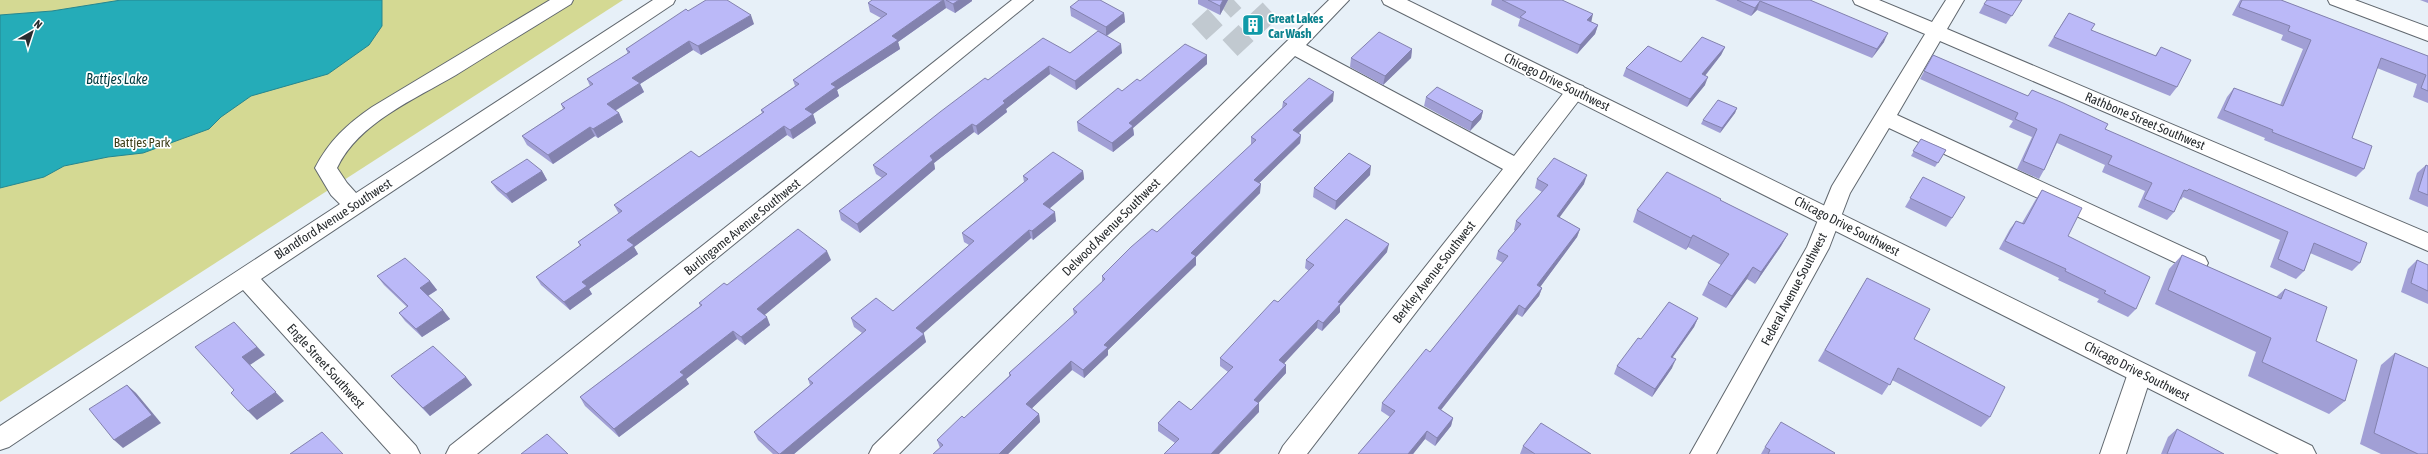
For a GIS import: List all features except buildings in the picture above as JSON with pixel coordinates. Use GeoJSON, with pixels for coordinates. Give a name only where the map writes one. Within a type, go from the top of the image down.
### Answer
{"type":"FeatureCollection","features":[{"type":"Feature","properties":{"kind":"street"},"geometry":{"type":"LineString","coordinates":[[354,205],[339,189],[326,168],[334,150],[354,129],[379,112],[564,0]]}},
{"type":"Feature","properties":{"kind":"street","name":"Blandford Avenue Southwest"},"geometry":{"type":"LineString","coordinates":[[0,439],[666,0]]}},
{"type":"Feature","properties":{"kind":"street","name":"Burlingame Avenue Southwest"},"geometry":{"type":"LineString","coordinates":[[459,454],[1024,0]]}},
{"type":"Feature","properties":{"kind":"street","name":"Delwood Avenue Southwest"},"geometry":{"type":"LineString","coordinates":[[882,454],[1340,0]]}},
{"type":"Feature","properties":{"kind":"street","name":"Chicago Drive Southwest"},"geometry":{"type":"LineString","coordinates":[[1391,0],[2303,454]]}},
{"type":"Feature","properties":{"kind":"street","name":"Rathbone Street Southwest"},"geometry":{"type":"LineString","coordinates":[[1862,0],[2428,242]]}},
{"type":"Feature","properties":{"kind":"street","name":"Federal Avenue Southwest"},"geometry":{"type":"LineString","coordinates":[[1703,454],[1818,248],[1840,192],[1955,0]]}},
{"type":"Feature","properties":{"kind":"street"},"geometry":{"type":"LineString","coordinates":[[2337,0],[2428,34]]}},
{"type":"Feature","properties":{"kind":"street"},"geometry":{"type":"LineString","coordinates":[[1293,46],[1517,167]]}},
{"type":"Feature","properties":{"kind":"street","name":"Berkley Avenue Southwest"},"geometry":{"type":"LineString","coordinates":[[1292,454],[1576,91]]}},
{"type":"Feature","properties":{"kind":"street"},"geometry":{"type":"LineString","coordinates":[[1885,118],[2197,263]]}},
{"type":"Feature","properties":{"kind":"street","name":"Engle Street Southwest"},"geometry":{"type":"LineString","coordinates":[[245,277],[407,454]]}},
{"type":"Feature","properties":{"kind":"street"},"geometry":{"type":"LineString","coordinates":[[2113,454],[2140,373]]}},
{"type":"Feature","properties":{"kind":"green space","name":"Battjes Park"},"geometry":{"type":"Polygon","coordinates":[[[0,0],[623,0],[0,402],[0,0]]]}},
{"type":"Feature","properties":{"kind":"water","name":"Battjes Lake"},"geometry":{"type":"Polygon","coordinates":[[[121,0],[382,0],[382,26],[369,45],[328,74],[251,96],[221,117],[209,129],[143,153],[108,157],[64,166],[44,177],[0,188],[0,15],[52,11],[121,0]]]}},
{"type":"Feature","properties":{"kind":"tunnel"},"geometry":{"type":"LineString","coordinates":[[1199,32],[1234,0]]}},
{"type":"Feature","properties":{"kind":"tunnel"},"geometry":{"type":"LineString","coordinates":[[1230,48],[1276,5]]}},
{"type":"Feature","properties":{"kind":"place","name":"Great Lakes Car Wash"},"geometry":{"type":"Point","coordinates":[1253,25]}}]}
